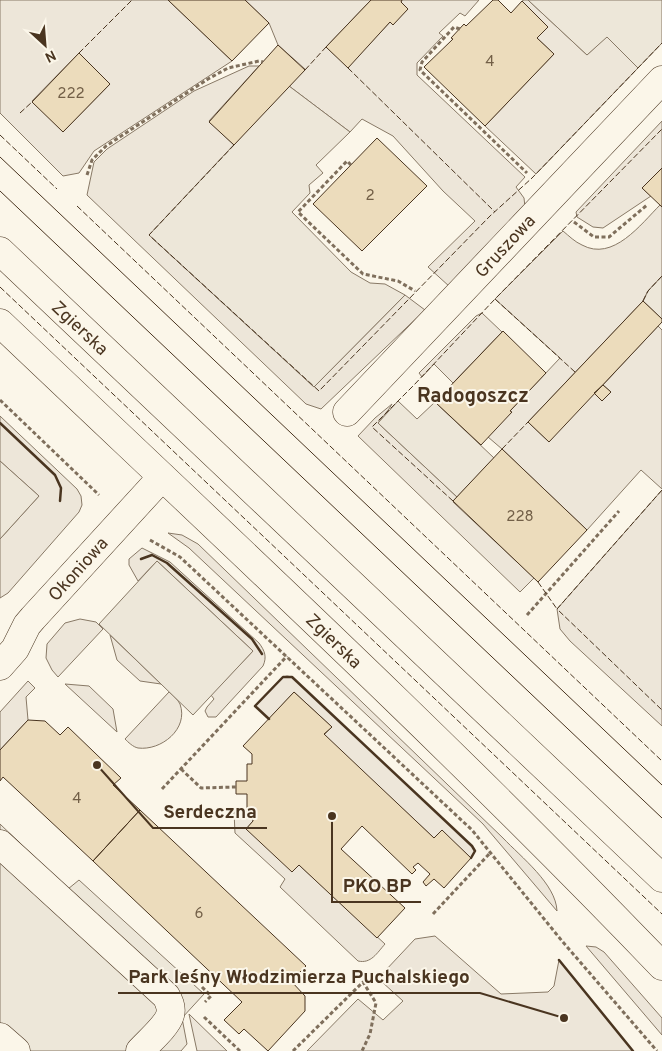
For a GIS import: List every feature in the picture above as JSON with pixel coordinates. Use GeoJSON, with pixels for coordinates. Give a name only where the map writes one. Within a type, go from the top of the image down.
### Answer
{"type":"FeatureCollection","features":[{"type":"Feature","properties":{"kind":"main road","name":"Gruszowa"},"geometry":{"type":"LineString","coordinates":[[347,412],[662,80]]}},
{"type":"Feature","properties":{"kind":"main road","name":"Zgierska"},"geometry":{"type":"LineString","coordinates":[[0,251],[662,878]]}},
{"type":"Feature","properties":{"kind":"main road","name":"Zgierska"},"geometry":{"type":"LineString","coordinates":[[0,323],[451,753],[662,966]]}},
{"type":"Feature","properties":{"kind":"main road","name":"Okoniowa"},"geometry":{"type":"LineString","coordinates":[[2,660],[19,644],[33,618],[162,477]]}},
{"type":"Feature","properties":{"kind":"main road"},"geometry":{"type":"LineString","coordinates":[[2,849],[166,996],[170,1002],[171,1014],[164,1026],[140,1051]]}},
{"type":"Feature","properties":{"kind":"main road"},"geometry":{"type":"LineString","coordinates":[[0,1037],[16,1051]]}},
{"type":"Feature","properties":{"kind":"path"},"geometry":{"type":"LineString","coordinates":[[460,29],[454,27],[422,62],[420,70],[569,212],[573,221],[594,237],[609,237],[647,205]]}},
{"type":"Feature","properties":{"kind":"path"},"geometry":{"type":"LineString","coordinates":[[87,175],[92,160],[106,146],[208,79],[228,68],[259,61],[263,62]]}},
{"type":"Feature","properties":{"kind":"path"},"geometry":{"type":"LineString","coordinates":[[351,165],[346,161],[298,212],[362,274],[398,281],[416,292],[438,316]]}},
{"type":"Feature","properties":{"kind":"path"},"geometry":{"type":"LineString","coordinates":[[0,400],[96,492]]}},
{"type":"Feature","properties":{"kind":"path"},"geometry":{"type":"LineString","coordinates":[[527,615],[619,510]]}},
{"type":"Feature","properties":{"kind":"path"},"geometry":{"type":"LineString","coordinates":[[149,540],[180,557],[472,830],[562,941],[657,1051]]}},
{"type":"Feature","properties":{"kind":"path"},"geometry":{"type":"LineString","coordinates":[[162,789],[287,656]]}},
{"type":"Feature","properties":{"kind":"path"},"geometry":{"type":"LineString","coordinates":[[181,769],[201,788],[236,787]]}},
{"type":"Feature","properties":{"kind":"path"},"geometry":{"type":"LineString","coordinates":[[433,914],[491,852]]}},
{"type":"Feature","properties":{"kind":"path"},"geometry":{"type":"LineString","coordinates":[[293,1051],[363,982],[376,1003],[370,1034],[362,1051]]}},
{"type":"Feature","properties":{"kind":"shaded area"},"geometry":{"type":"Polygon","coordinates":[[[0,0],[168,0],[232,61],[94,151],[79,173],[63,176],[0,113],[0,0]],[[79,53],[32,101],[63,132],[110,84],[79,53]]]}},
{"type":"Feature","properties":{"kind":"shaded area"},"geometry":{"type":"Polygon","coordinates":[[[245,0],[371,0],[326,47],[348,67],[390,22],[393,24],[408,9],[401,2],[402,0],[479,0],[465,16],[460,13],[439,33],[443,36],[417,63],[417,75],[525,177],[516,187],[524,198],[525,207],[450,287],[428,267],[475,221],[443,191],[393,136],[362,119],[350,132],[289,86],[305,69],[278,45],[269,23],[245,0]]]}},
{"type":"Feature","properties":{"kind":"shaded area"},"geometry":{"type":"Polygon","coordinates":[[[528,0],[587,55],[607,36],[638,68],[536,174],[485,126],[554,54],[537,38],[548,27],[522,1],[528,0]]]}},
{"type":"Feature","properties":{"kind":"shaded area"},"geometry":{"type":"Polygon","coordinates":[[[528,0],[662,0],[662,43],[638,68],[607,37],[587,55],[528,0]]]}},
{"type":"Feature","properties":{"kind":"shaded area"},"geometry":{"type":"Polygon","coordinates":[[[249,66],[259,66],[209,121],[234,145],[150,236],[314,387],[405,295],[425,310],[321,409],[306,404],[87,195],[94,162],[107,149],[194,91],[249,66]]]}},
{"type":"Feature","properties":{"kind":"shaded area"},"geometry":{"type":"Polygon","coordinates":[[[289,86],[350,132],[316,165],[323,173],[309,185],[310,193],[292,212],[351,272],[370,283],[385,284],[405,295],[314,387],[149,235],[289,86]]]}},
{"type":"Feature","properties":{"kind":"shaded area"},"geometry":{"type":"Polygon","coordinates":[[[662,121],[662,168],[642,188],[651,196],[603,228],[593,227],[577,217],[576,212],[662,121]]]}},
{"type":"Feature","properties":{"kind":"shaded area"},"geometry":{"type":"Polygon","coordinates":[[[660,205],[662,207],[662,276],[648,291],[643,301],[528,422],[547,440],[594,393],[602,401],[611,392],[603,385],[658,326],[662,330],[662,489],[641,470],[587,530],[488,437],[560,358],[495,299],[563,231],[574,241],[582,245],[593,249],[605,249],[626,238],[660,205]]]}},
{"type":"Feature","properties":{"kind":"shaded area"},"geometry":{"type":"Polygon","coordinates":[[[662,276],[662,319],[643,301],[648,291],[662,276]]]}},
{"type":"Feature","properties":{"kind":"shaded area"},"geometry":{"type":"Polygon","coordinates":[[[482,313],[502,332],[453,383],[434,364],[422,377],[419,373],[476,316],[482,313]]]}},
{"type":"Feature","properties":{"kind":"shaded area"},"geometry":{"type":"Polygon","coordinates":[[[398,401],[417,419],[435,402],[494,458],[457,497],[378,423],[398,401]]]}},
{"type":"Feature","properties":{"kind":"shaded area"},"geometry":{"type":"Polygon","coordinates":[[[392,404],[378,423],[457,497],[453,502],[534,578],[520,592],[358,436],[392,404]]]}},
{"type":"Feature","properties":{"kind":"shaded area"},"geometry":{"type":"Polygon","coordinates":[[[0,416],[77,489],[81,496],[82,505],[79,512],[8,593],[0,598],[0,539],[39,496],[0,461],[0,416]]]}},
{"type":"Feature","properties":{"kind":"shaded area"},"geometry":{"type":"Polygon","coordinates":[[[0,461],[39,496],[0,539],[0,461]]]}},
{"type":"Feature","properties":{"kind":"shaded area"},"geometry":{"type":"Polygon","coordinates":[[[662,490],[662,726],[570,641],[560,629],[557,609],[662,490]]]}},
{"type":"Feature","properties":{"kind":"shaded area"},"geometry":{"type":"Polygon","coordinates":[[[168,533],[182,535],[198,544],[528,862],[551,891],[557,911],[483,824],[189,548],[168,533]]]}},
{"type":"Feature","properties":{"kind":"shaded area"},"geometry":{"type":"Polygon","coordinates":[[[142,548],[170,562],[259,643],[264,651],[265,660],[263,666],[216,717],[208,717],[205,711],[214,699],[211,695],[253,651],[157,561],[138,581],[129,565],[129,559],[142,548]]]}},
{"type":"Feature","properties":{"kind":"shaded area"},"geometry":{"type":"Polygon","coordinates":[[[157,561],[253,651],[193,715],[99,624],[157,561]]]}},
{"type":"Feature","properties":{"kind":"shaded area"},"geometry":{"type":"Polygon","coordinates":[[[80,619],[96,622],[103,629],[58,677],[46,658],[47,644],[65,623],[80,619]]]}},
{"type":"Feature","properties":{"kind":"shaded area"},"geometry":{"type":"Polygon","coordinates":[[[110,635],[161,684],[140,681],[117,660],[110,635]]]}},
{"type":"Feature","properties":{"kind":"shaded area"},"geometry":{"type":"Polygon","coordinates":[[[283,677],[292,677],[472,846],[475,851],[471,858],[442,831],[434,838],[324,735],[332,727],[294,692],[269,719],[255,706],[283,677]]]}},
{"type":"Feature","properties":{"kind":"shaded area"},"geometry":{"type":"Polygon","coordinates":[[[28,681],[35,688],[26,697],[28,720],[0,750],[0,712],[28,681]]]}},
{"type":"Feature","properties":{"kind":"shaded area"},"geometry":{"type":"Polygon","coordinates":[[[65,684],[89,686],[113,709],[117,732],[65,684]]]}},
{"type":"Feature","properties":{"kind":"shaded area"},"geometry":{"type":"Polygon","coordinates":[[[169,692],[180,704],[182,713],[177,730],[164,742],[156,746],[138,748],[132,746],[125,739],[169,692]]]}},
{"type":"Feature","properties":{"kind":"shaded area"},"geometry":{"type":"Polygon","coordinates":[[[253,811],[253,821],[246,829],[299,865],[385,944],[373,957],[367,961],[358,961],[280,887],[285,879],[235,833],[234,812],[253,811]]]}},
{"type":"Feature","properties":{"kind":"shaded area"},"geometry":{"type":"Polygon","coordinates":[[[0,824],[68,889],[79,880],[204,994],[182,1018],[187,1044],[181,1051],[0,1051],[0,824]]]}},
{"type":"Feature","properties":{"kind":"shaded area"},"geometry":{"type":"Polygon","coordinates":[[[435,936],[501,994],[548,992],[554,986],[559,960],[633,1051],[307,1051],[358,999],[383,1020],[403,1001],[382,982],[384,972],[415,939],[435,936]]]}},
{"type":"Feature","properties":{"kind":"shaded area"},"geometry":{"type":"Polygon","coordinates":[[[586,946],[596,947],[604,952],[662,1018],[662,1035],[586,946]]]}},
{"type":"Feature","properties":{"kind":"shaded area"},"geometry":{"type":"Polygon","coordinates":[[[189,1014],[227,1051],[197,1051],[189,1014]]]}},
{"type":"Feature","properties":{"kind":"building"},"geometry":{"type":"Polygon","coordinates":[[[168,0],[245,0],[269,23],[232,61],[168,0]]]}},
{"type":"Feature","properties":{"kind":"building"},"geometry":{"type":"Polygon","coordinates":[[[371,0],[402,0],[401,2],[408,9],[393,25],[390,22],[348,68],[326,47],[371,0]]]}},
{"type":"Feature","properties":{"kind":"building"},"geometry":{"type":"Polygon","coordinates":[[[493,0],[498,0],[511,13],[522,1],[548,27],[537,38],[554,54],[485,126],[424,67],[453,39],[451,38],[464,24],[466,26],[493,0]]]}},
{"type":"Feature","properties":{"kind":"building"},"geometry":{"type":"Polygon","coordinates":[[[278,45],[305,70],[234,145],[209,122],[278,45]]]}},
{"type":"Feature","properties":{"kind":"building"},"geometry":{"type":"Polygon","coordinates":[[[79,53],[110,84],[63,132],[32,102],[79,53]]]}},
{"type":"Feature","properties":{"kind":"building"},"geometry":{"type":"Polygon","coordinates":[[[377,138],[427,186],[362,251],[313,204],[377,138]]]}},
{"type":"Feature","properties":{"kind":"building"},"geometry":{"type":"Polygon","coordinates":[[[662,168],[662,207],[642,188],[662,168]]]}},
{"type":"Feature","properties":{"kind":"building"},"geometry":{"type":"Polygon","coordinates":[[[643,301],[662,319],[662,322],[549,442],[528,422],[643,301]]]}},
{"type":"Feature","properties":{"kind":"building"},"geometry":{"type":"Polygon","coordinates":[[[503,331],[546,373],[481,445],[435,402],[503,331]]]}},
{"type":"Feature","properties":{"kind":"building"},"geometry":{"type":"Polygon","coordinates":[[[603,385],[611,392],[602,401],[594,393],[603,385]]]}},
{"type":"Feature","properties":{"kind":"building"},"geometry":{"type":"Polygon","coordinates":[[[502,449],[587,530],[538,582],[453,501],[502,449]]]}},
{"type":"Feature","properties":{"kind":"building"},"geometry":{"type":"Polygon","coordinates":[[[294,692],[332,727],[324,734],[434,838],[442,830],[471,858],[444,888],[434,879],[426,886],[423,882],[430,874],[418,863],[413,867],[416,870],[412,874],[362,826],[341,849],[405,908],[377,938],[299,865],[292,872],[246,829],[253,821],[253,811],[247,811],[247,794],[236,794],[236,781],[247,781],[247,764],[252,764],[252,754],[243,746],[294,692]]]}},
{"type":"Feature","properties":{"kind":"building"},"geometry":{"type":"Polygon","coordinates":[[[28,720],[45,721],[60,735],[68,727],[121,778],[113,785],[140,810],[93,861],[3,777],[0,781],[0,750],[28,720]]]}},
{"type":"Feature","properties":{"kind":"building"},"geometry":{"type":"Polygon","coordinates":[[[140,810],[306,966],[291,981],[305,996],[305,1011],[268,1051],[244,1029],[239,1034],[224,1020],[242,1002],[93,861],[140,810]]]}},
{"type":"Feature","properties":{"kind":"tram line"},"geometry":{"type":"LineString","coordinates":[[0,157],[662,785]]}},
{"type":"Feature","properties":{"kind":"tram line"},"geometry":{"type":"LineString","coordinates":[[0,191],[662,818]]}},
{"type":"Feature","properties":{"kind":"fence"},"geometry":{"type":"LineString","coordinates":[[79,53],[132,0]]}},
{"type":"Feature","properties":{"kind":"fence"},"geometry":{"type":"LineString","coordinates":[[234,145],[149,235],[319,391],[490,216],[532,178],[662,43]]}},
{"type":"Feature","properties":{"kind":"fence"},"geometry":{"type":"LineString","coordinates":[[305,70],[326,47]]}},
{"type":"Feature","properties":{"kind":"fence"},"geometry":{"type":"LineString","coordinates":[[348,68],[495,212]]}},
{"type":"Feature","properties":{"kind":"fence"},"geometry":{"type":"LineString","coordinates":[[20,113],[32,102]]}},
{"type":"Feature","properties":{"kind":"fence"},"geometry":{"type":"LineString","coordinates":[[575,372],[495,299],[662,129]]}},
{"type":"Feature","properties":{"kind":"fence"},"geometry":{"type":"LineString","coordinates":[[0,135],[57,189]]}},
{"type":"Feature","properties":{"kind":"fence"},"geometry":{"type":"LineString","coordinates":[[77,206],[662,761]]}},
{"type":"Feature","properties":{"kind":"fence"},"geometry":{"type":"LineString","coordinates":[[643,301],[648,291],[662,276]]}},
{"type":"Feature","properties":{"kind":"fence"},"geometry":{"type":"LineString","coordinates":[[0,287],[662,914]]}},
{"type":"Feature","properties":{"kind":"fence"},"geometry":{"type":"LineString","coordinates":[[453,501],[372,427],[495,299]]}},
{"type":"Feature","properties":{"kind":"fence"},"geometry":{"type":"LineString","coordinates":[[502,449],[528,422]]}},
{"type":"Feature","properties":{"kind":"fence"},"geometry":{"type":"LineString","coordinates":[[662,490],[557,609],[662,710]]}},
{"type":"Feature","properties":{"kind":"fence"},"geometry":{"type":"LineString","coordinates":[[538,582],[557,609]]}},
{"type":"Feature","properties":{"kind":"wall"},"geometry":{"type":"LineString","coordinates":[[0,423],[55,475],[61,488],[60,501]]}},
{"type":"Feature","properties":{"kind":"wall"},"geometry":{"type":"LineString","coordinates":[[141,559],[152,555],[167,563],[252,639],[262,654]]}},
{"type":"Feature","properties":{"kind":"wall"},"geometry":{"type":"LineString","coordinates":[[269,719],[255,706],[283,677],[292,677],[472,846],[475,851],[471,858]]}},
{"type":"Feature","properties":{"kind":"wall"},"geometry":{"type":"LineString","coordinates":[[559,960],[633,1051]]}},
{"type":"Feature","properties":{"kind":"place","name":"Serdeczna"},"geometry":{"type":"Point","coordinates":[97,765]}},
{"type":"Feature","properties":{"kind":"place","name":"PKO BP"},"geometry":{"type":"Point","coordinates":[332,816]}},
{"type":"Feature","properties":{"kind":"place","name":"Park leśny Włodzimierza Puchalskiego"},"geometry":{"type":"Point","coordinates":[564,1018]}},
{"type":"Feature","properties":{"kind":"district","name":"Radogoszcz"},"geometry":{"type":"Point","coordinates":[473,395]}}]}
